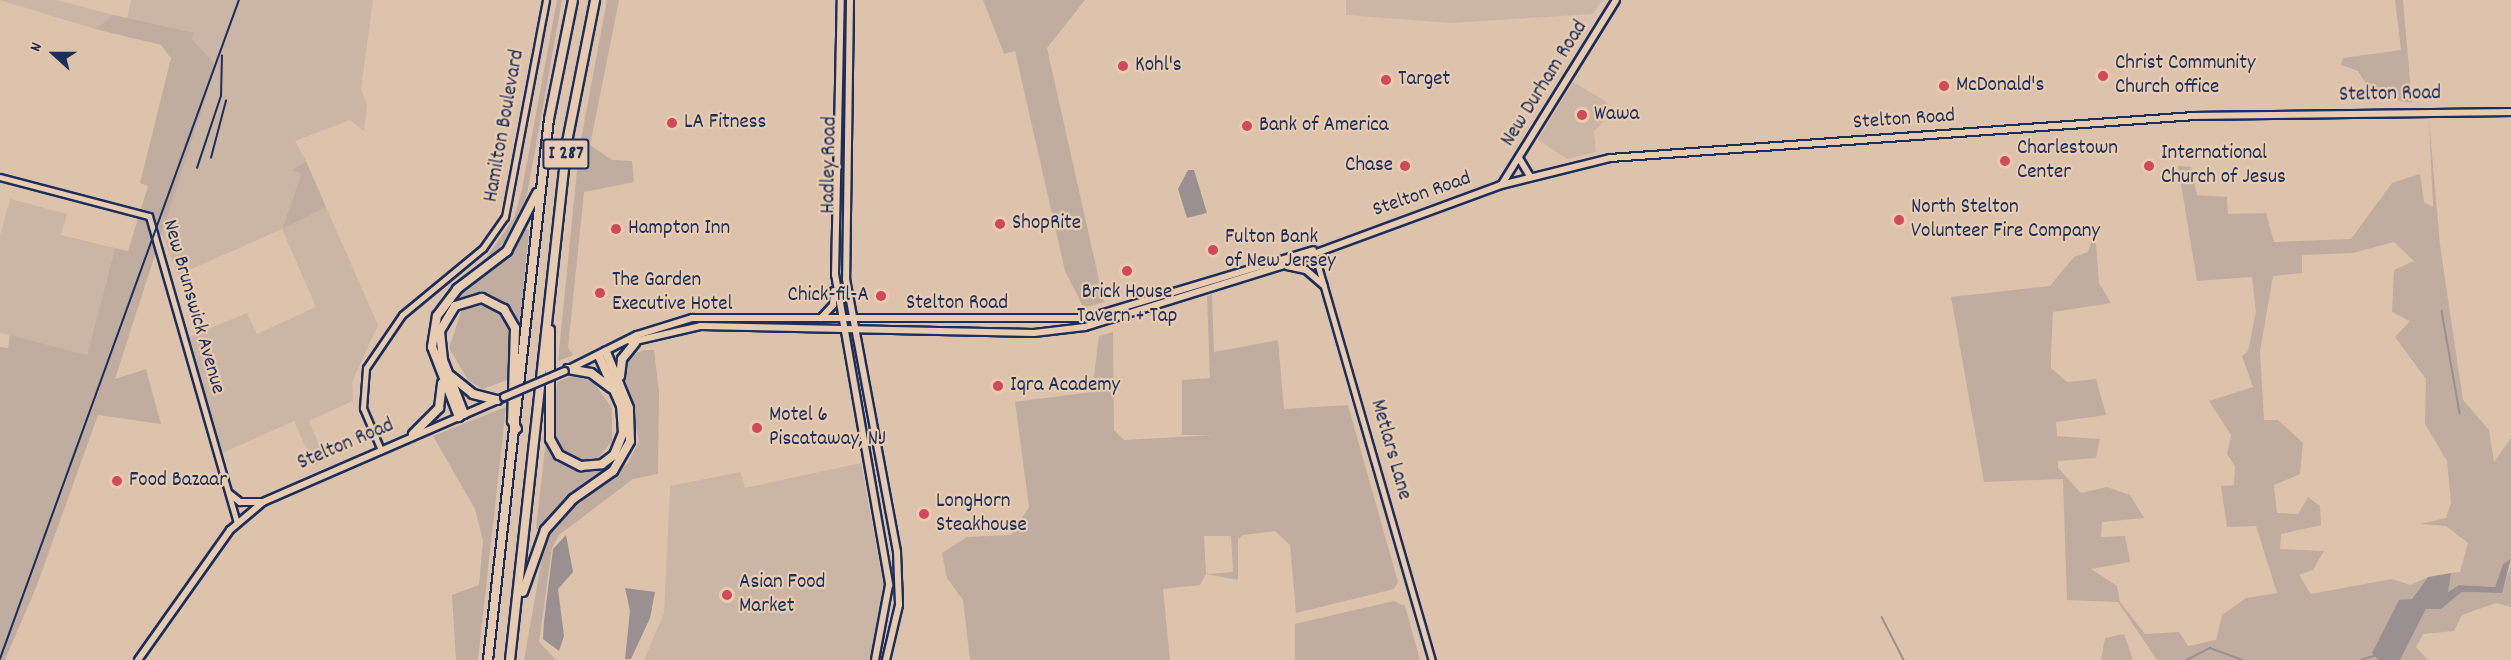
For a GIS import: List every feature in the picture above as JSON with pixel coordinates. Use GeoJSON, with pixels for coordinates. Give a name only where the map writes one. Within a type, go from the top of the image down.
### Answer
{"type":"FeatureCollection","features":[{"type":"Feature","properties":{"kind":"highway","name":"I 287"},"geometry":{"type":"LineString","coordinates":[[489,660],[517,429],[542,179],[573,0]]}},
{"type":"Feature","properties":{"kind":"highway","name":"I 287"},"geometry":{"type":"LineString","coordinates":[[510,660],[520,599],[572,109],[595,0]]}},
{"type":"Feature","properties":{"kind":"highway"},"geometry":{"type":"LineString","coordinates":[[462,416],[432,346],[437,316],[457,289],[514,242],[542,179]]}},
{"type":"Feature","properties":{"kind":"highway"},"geometry":{"type":"LineString","coordinates":[[413,434],[439,408],[445,375],[440,345],[446,316],[474,298],[499,305],[515,328],[512,421],[517,429]]}},
{"type":"Feature","properties":{"kind":"highway"},"geometry":{"type":"LineString","coordinates":[[548,327],[553,338],[549,430],[559,455],[587,466],[614,454],[624,421],[602,354]]}},
{"type":"Feature","properties":{"kind":"highway"},"geometry":{"type":"LineString","coordinates":[[620,383],[622,359],[633,342]]}},
{"type":"Feature","properties":{"kind":"highway"},"geometry":{"type":"LineString","coordinates":[[520,599],[537,546],[551,523],[623,459],[631,425],[620,383],[602,354]]}},
{"type":"Feature","properties":{"kind":"highway"},"geometry":{"type":"LineString","coordinates":[[567,370],[597,376],[616,395]]}},
{"type":"Feature","properties":{"kind":"highway"},"geometry":{"type":"LineString","coordinates":[[445,375],[466,390],[500,399]]}},
{"type":"Feature","properties":{"kind":"main road","name":"Hadley Road"},"geometry":{"type":"LineString","coordinates":[[821,318],[833,305],[841,0]]}},
{"type":"Feature","properties":{"kind":"main road","name":"Hadley Road"},"geometry":{"type":"LineString","coordinates":[[850,0],[845,257],[853,330],[897,552],[899,605],[886,660]]}},
{"type":"Feature","properties":{"kind":"main road","name":"New Durham Road"},"geometry":{"type":"LineString","coordinates":[[1502,185],[1616,0]]}},
{"type":"Feature","properties":{"kind":"main road","name":"Stelton Road"},"geometry":{"type":"LineString","coordinates":[[138,660],[237,522],[263,502],[413,434],[462,416],[602,354],[692,318],[1064,322],[1314,250],[1531,176],[1645,154],[2175,117],[2511,112]]}},
{"type":"Feature","properties":{"kind":"main road"},"geometry":{"type":"LineString","coordinates":[[1520,157],[1522,171],[1531,176]]}},
{"type":"Feature","properties":{"kind":"main road","name":"Stelton Road"},"geometry":{"type":"LineString","coordinates":[[633,342],[701,326],[842,330],[1063,331],[1281,266],[1314,250]]}},
{"type":"Feature","properties":{"kind":"main road"},"geometry":{"type":"LineString","coordinates":[[1281,266],[1306,270],[1323,285]]}},
{"type":"Feature","properties":{"kind":"main road","name":"Hadley Road"},"geometry":{"type":"LineString","coordinates":[[835,273],[842,330],[889,585],[875,660]]}},
{"type":"Feature","properties":{"kind":"main road"},"geometry":{"type":"LineString","coordinates":[[230,494],[240,502],[263,502]]}},
{"type":"Feature","properties":{"kind":"street","name":"Hamilton Boulevard"},"geometry":{"type":"LineString","coordinates":[[381,450],[363,408],[366,368],[402,315],[483,248],[505,217],[546,0]]}},
{"type":"Feature","properties":{"kind":"street","name":"New Brunswick Avenue"},"geometry":{"type":"LineString","coordinates":[[0,177],[149,216],[237,522]]}},
{"type":"Feature","properties":{"kind":"street","name":"Metlars Lane"},"geometry":{"type":"LineString","coordinates":[[1314,250],[1432,660]]}},
{"type":"Feature","properties":{"kind":"shaded area"},"geometry":{"type":"Polygon","coordinates":[[[0,0],[56,0],[114,15],[95,29],[0,0]]]}},
{"type":"Feature","properties":{"kind":"shaded area"},"geometry":{"type":"Polygon","coordinates":[[[131,0],[373,0],[361,89],[367,106],[364,131],[350,120],[295,141],[306,161],[293,170],[301,174],[282,228],[326,207],[378,325],[352,382],[353,401],[309,421],[326,460],[314,466],[294,421],[220,454],[186,338],[247,313],[257,334],[316,307],[282,229],[178,275],[160,229],[216,65],[192,39],[194,34],[127,19],[131,0]]]}},
{"type":"Feature","properties":{"kind":"shaded area"},"geometry":{"type":"Polygon","coordinates":[[[557,0],[562,0],[524,212],[489,264],[485,260],[514,218],[522,189],[557,0]]]}},
{"type":"Feature","properties":{"kind":"shaded area"},"geometry":{"type":"Polygon","coordinates":[[[607,0],[619,0],[590,145],[612,160],[632,161],[634,182],[584,192],[568,348],[573,355],[558,361],[579,150],[607,0]]]}},
{"type":"Feature","properties":{"kind":"shaded area"},"geometry":{"type":"Polygon","coordinates":[[[983,0],[1085,0],[1047,48],[1104,302],[1084,308],[1065,271],[1015,51],[1004,54],[983,0]]]}},
{"type":"Feature","properties":{"kind":"shaded area"},"geometry":{"type":"Polygon","coordinates":[[[1346,0],[1602,0],[1593,14],[1451,23],[1346,15],[1346,0]]]}},
{"type":"Feature","properties":{"kind":"shaded area"},"geometry":{"type":"Polygon","coordinates":[[[2395,0],[2403,0],[2412,103],[2374,96],[2358,71],[2341,65],[2343,58],[2401,50],[2395,0]]]}},
{"type":"Feature","properties":{"kind":"shaded area"},"geometry":{"type":"Polygon","coordinates":[[[114,15],[194,33],[192,39],[216,65],[115,379],[146,369],[161,424],[98,415],[37,585],[5,660],[0,660],[0,347],[8,348],[10,335],[87,355],[115,248],[128,251],[148,186],[140,183],[171,58],[161,45],[95,29],[114,15]]]}},
{"type":"Feature","properties":{"kind":"shaded area"},"geometry":{"type":"Polygon","coordinates":[[[1573,82],[1607,102],[1608,117],[1594,131],[1596,152],[1567,159],[1538,140],[1573,82]]]}},
{"type":"Feature","properties":{"kind":"shaded area"},"geometry":{"type":"Polygon","coordinates":[[[2429,120],[2440,245],[2463,400],[2489,430],[2494,462],[2511,438],[2511,559],[2503,564],[2495,587],[2459,585],[2447,593],[2451,573],[2460,572],[2468,543],[2446,526],[2420,524],[2446,518],[2451,503],[2447,461],[2425,424],[2426,379],[2395,337],[2410,321],[2392,312],[2394,270],[2414,261],[2394,242],[2353,253],[2302,255],[2302,273],[2273,276],[2260,351],[2264,420],[2278,420],[2303,443],[2300,474],[2274,485],[2277,513],[2298,514],[2308,497],[2320,506],[2321,525],[2281,534],[2280,549],[2324,551],[2313,570],[2299,575],[2311,594],[2392,579],[2410,585],[2428,577],[2372,653],[2378,660],[2157,660],[2118,602],[2067,600],[2063,479],[1984,482],[1951,297],[2050,286],[2074,257],[2088,252],[2092,239],[2096,244],[2099,283],[2111,303],[2053,312],[2051,368],[2067,382],[2096,379],[2106,415],[2056,422],[2057,436],[2100,439],[2096,458],[2058,461],[2058,468],[2081,493],[2107,487],[2130,495],[2144,518],[2102,522],[2101,537],[2125,536],[2130,562],[2091,569],[2117,586],[2120,602],[2145,634],[2179,632],[2188,646],[2216,640],[2222,615],[2246,598],[2277,593],[2256,526],[2227,527],[2221,486],[2234,485],[2235,466],[2227,454],[2231,435],[2209,401],[2253,387],[2242,356],[2248,351],[2256,312],[2252,277],[2197,281],[2178,166],[2191,167],[2197,195],[2227,197],[2228,214],[2266,213],[2274,242],[2351,239],[2392,183],[2420,174],[2424,202],[2433,207],[2429,120]]]}},
{"type":"Feature","properties":{"kind":"shaded area"},"geometry":{"type":"Polygon","coordinates":[[[306,161],[326,207],[282,229],[301,174],[292,170],[306,161]]]}},
{"type":"Feature","properties":{"kind":"shaded area"},"geometry":{"type":"Polygon","coordinates":[[[1188,170],[1194,170],[1207,213],[1187,218],[1178,189],[1188,170]]]}},
{"type":"Feature","properties":{"kind":"shaded area"},"geometry":{"type":"Polygon","coordinates":[[[10,199],[67,214],[61,235],[115,248],[87,355],[0,333],[0,235],[10,199]]]}},
{"type":"Feature","properties":{"kind":"shaded area"},"geometry":{"type":"Polygon","coordinates":[[[526,229],[529,230],[518,346],[515,319],[497,300],[465,297],[443,311],[505,256],[526,229]]]}},
{"type":"Feature","properties":{"kind":"shaded area"},"geometry":{"type":"Polygon","coordinates":[[[1212,294],[1214,352],[1278,340],[1284,409],[1348,405],[1398,582],[1394,589],[1296,613],[1290,545],[1275,531],[1243,535],[1238,539],[1238,580],[1206,574],[1200,585],[1163,589],[1170,660],[970,660],[963,600],[947,578],[942,553],[967,537],[1011,535],[1029,507],[1015,402],[1092,392],[1099,336],[1113,332],[1114,430],[1124,440],[1214,435],[1182,435],[1182,380],[1210,378],[1207,297],[1212,294]],[[1204,536],[1206,574],[1233,572],[1231,536],[1204,536]]]}},
{"type":"Feature","properties":{"kind":"shaded area"},"geometry":{"type":"Polygon","coordinates":[[[481,305],[499,312],[509,332],[507,380],[483,389],[468,380],[449,348],[463,306],[481,305]]]}},
{"type":"Feature","properties":{"kind":"shaded area"},"geometry":{"type":"Polygon","coordinates":[[[644,350],[654,350],[659,392],[658,474],[633,479],[559,535],[552,548],[539,642],[556,660],[524,660],[544,547],[557,522],[628,463],[639,441],[623,367],[629,356],[644,350]]]}},
{"type":"Feature","properties":{"kind":"shaded area"},"geometry":{"type":"Polygon","coordinates":[[[574,375],[594,383],[612,408],[612,441],[595,462],[578,462],[564,454],[552,435],[557,382],[574,375]]]}},
{"type":"Feature","properties":{"kind":"shaded area"},"geometry":{"type":"Polygon","coordinates":[[[506,407],[478,660],[456,660],[452,595],[479,585],[483,541],[475,509],[433,436],[506,407]]]}},
{"type":"Feature","properties":{"kind":"shaded area"},"geometry":{"type":"Polygon","coordinates":[[[546,439],[553,455],[570,467],[590,470],[620,453],[610,470],[560,506],[541,530],[536,529],[546,439]]]}},
{"type":"Feature","properties":{"kind":"shaded area"},"geometry":{"type":"Polygon","coordinates":[[[861,463],[884,588],[872,660],[644,660],[664,613],[670,486],[741,472],[745,488],[861,463]]]}},
{"type":"Feature","properties":{"kind":"shaded area"},"geometry":{"type":"Polygon","coordinates":[[[566,535],[573,572],[558,589],[564,636],[559,651],[543,639],[544,621],[553,549],[566,535]]]}},
{"type":"Feature","properties":{"kind":"shaded area"},"geometry":{"type":"Polygon","coordinates":[[[2511,559],[2502,593],[2462,592],[2441,609],[2426,609],[2400,660],[2378,660],[2372,653],[2399,600],[2412,599],[2428,577],[2451,573],[2448,592],[2459,585],[2495,587],[2503,564],[2511,559]]]}},
{"type":"Feature","properties":{"kind":"shaded area"},"geometry":{"type":"Polygon","coordinates":[[[2511,566],[2511,607],[2496,603],[2462,615],[2454,631],[2423,634],[2416,647],[2428,660],[2400,660],[2426,609],[2441,609],[2462,592],[2501,593],[2511,566]]]}},
{"type":"Feature","properties":{"kind":"shaded area"},"geometry":{"type":"Polygon","coordinates":[[[625,588],[655,592],[650,618],[631,659],[625,659],[630,611],[625,588]]]}},
{"type":"Feature","properties":{"kind":"shaded area"},"geometry":{"type":"Polygon","coordinates":[[[1394,601],[1405,606],[1420,660],[1295,660],[1295,624],[1394,601]]]}},
{"type":"Feature","properties":{"kind":"shaded area"},"geometry":{"type":"Polygon","coordinates":[[[2124,634],[2133,660],[2101,660],[2105,638],[2124,634]]]}},
{"type":"Feature","properties":{"kind":"waterway"},"geometry":{"type":"LineString","coordinates":[[2442,311],[2460,413]]}},
{"type":"Feature","properties":{"kind":"waterway"},"geometry":{"type":"LineString","coordinates":[[1882,617],[1904,660]]}},
{"type":"Feature","properties":{"kind":"waterway"},"geometry":{"type":"LineString","coordinates":[[2187,660],[2210,648],[2243,660]]}},
{"type":"Feature","properties":{"kind":"waterway"},"geometry":{"type":"LineString","coordinates":[[2361,660],[2374,656]]}},
{"type":"Feature","properties":{"kind":"railway"},"geometry":{"type":"LineString","coordinates":[[0,659],[239,0]]}},
{"type":"Feature","properties":{"kind":"railway"},"geometry":{"type":"LineString","coordinates":[[197,168],[221,96],[222,56]]}},
{"type":"Feature","properties":{"kind":"railway"},"geometry":{"type":"LineString","coordinates":[[211,158],[226,101]]}},
{"type":"Feature","properties":{"kind":"place","name":"Kohl's"},"geometry":{"type":"Point","coordinates":[1123,66]}},
{"type":"Feature","properties":{"kind":"place","name":"Christ Community Church office"},"geometry":{"type":"Point","coordinates":[2103,76]}},
{"type":"Feature","properties":{"kind":"place","name":"Target"},"geometry":{"type":"Point","coordinates":[1386,80]}},
{"type":"Feature","properties":{"kind":"place","name":"McDonald's"},"geometry":{"type":"Point","coordinates":[1944,86]}},
{"type":"Feature","properties":{"kind":"place","name":"Wawa"},"geometry":{"type":"Point","coordinates":[1582,115]}},
{"type":"Feature","properties":{"kind":"place","name":"LA Fitness"},"geometry":{"type":"Point","coordinates":[672,123]}},
{"type":"Feature","properties":{"kind":"place","name":"Bank of America"},"geometry":{"type":"Point","coordinates":[1247,126]}},
{"type":"Feature","properties":{"kind":"place","name":"Charlestown Center"},"geometry":{"type":"Point","coordinates":[2005,161]}},
{"type":"Feature","properties":{"kind":"place","name":"Chase"},"geometry":{"type":"Point","coordinates":[1405,166]}},
{"type":"Feature","properties":{"kind":"place","name":"International Church of Jesus"},"geometry":{"type":"Point","coordinates":[2149,166]}},
{"type":"Feature","properties":{"kind":"place","name":"North Stelton Volunteer Fire Company"},"geometry":{"type":"Point","coordinates":[1899,220]}},
{"type":"Feature","properties":{"kind":"place","name":"ShopRite"},"geometry":{"type":"Point","coordinates":[1000,224]}},
{"type":"Feature","properties":{"kind":"place","name":"Hampton Inn"},"geometry":{"type":"Point","coordinates":[616,229]}},
{"type":"Feature","properties":{"kind":"place","name":"Fulton Bank of New Jersey"},"geometry":{"type":"Point","coordinates":[1213,250]}},
{"type":"Feature","properties":{"kind":"place","name":"Brick House Tavern + Tap"},"geometry":{"type":"Point","coordinates":[1127,271]}},
{"type":"Feature","properties":{"kind":"place","name":"The Garden Executive Hotel"},"geometry":{"type":"Point","coordinates":[600,293]}},
{"type":"Feature","properties":{"kind":"place","name":"Chick-fil-A"},"geometry":{"type":"Point","coordinates":[881,296]}},
{"type":"Feature","properties":{"kind":"place","name":"Iqra Academy"},"geometry":{"type":"Point","coordinates":[998,386]}},
{"type":"Feature","properties":{"kind":"place","name":"Motel 6 Piscataway, NJ"},"geometry":{"type":"Point","coordinates":[757,428]}},
{"type":"Feature","properties":{"kind":"place","name":"Food Bazaar"},"geometry":{"type":"Point","coordinates":[117,481]}},
{"type":"Feature","properties":{"kind":"place","name":"LongHorn Steakhouse"},"geometry":{"type":"Point","coordinates":[924,514]}},
{"type":"Feature","properties":{"kind":"place","name":"Asian Food Market"},"geometry":{"type":"Point","coordinates":[727,595]}}]}
